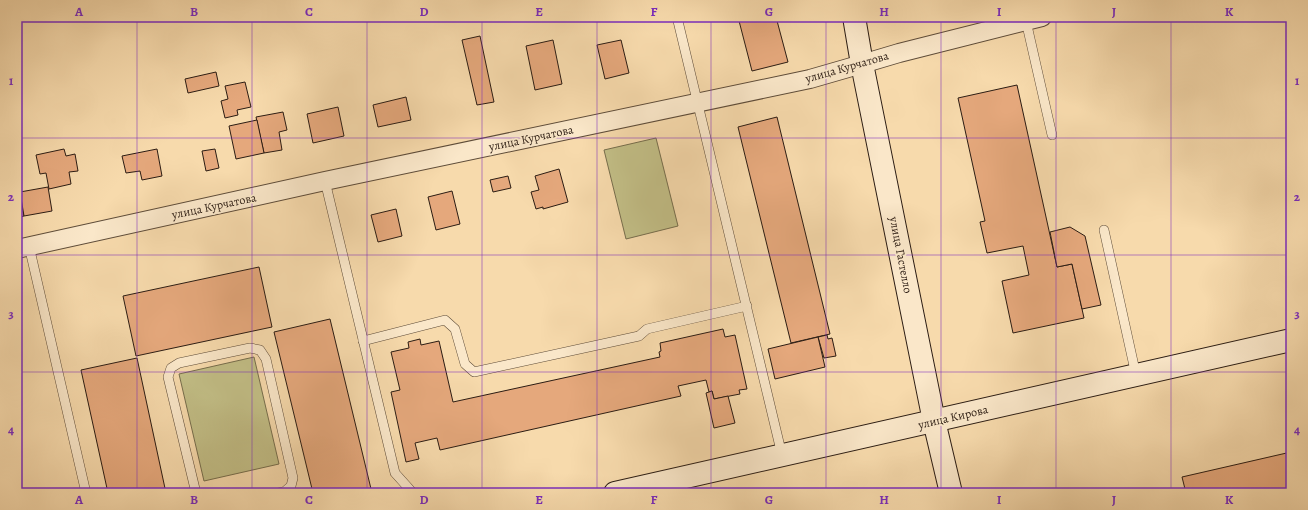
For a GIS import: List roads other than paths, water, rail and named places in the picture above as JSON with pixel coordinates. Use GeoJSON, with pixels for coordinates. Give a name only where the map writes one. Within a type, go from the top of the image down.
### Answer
{"type":"FeatureCollection","features":[{"type":"Feature","properties":{"kind":"street","name":"улица Гастелло"},"geometry":{"type":"LineString","coordinates":[[854,17],[862,64],[934,421],[951,493]]}},
{"type":"Feature","properties":{"kind":"street","name":"улица Курчатова"},"geometry":{"type":"LineString","coordinates":[[23,247],[325,181],[810,79],[898,52],[1034,19]]}},
{"type":"Feature","properties":{"kind":"street","name":"улица Кирова"},"geometry":{"type":"LineString","coordinates":[[624,492],[1291,340]]}},
{"type":"Feature","properties":{"kind":"lane"},"geometry":{"type":"LineString","coordinates":[[677,17],[782,456]]}},
{"type":"Feature","properties":{"kind":"lane"},"geometry":{"type":"LineString","coordinates":[[1034,19],[1052,135]]}},
{"type":"Feature","properties":{"kind":"lane"},"geometry":{"type":"LineString","coordinates":[[325,181],[395,473],[413,493]]}},
{"type":"Feature","properties":{"kind":"lane"},"geometry":{"type":"LineString","coordinates":[[1104,230],[1136,375]]}},
{"type":"Feature","properties":{"kind":"lane"},"geometry":{"type":"LineString","coordinates":[[23,247],[86,493]]}},
{"type":"Feature","properties":{"kind":"lane"},"geometry":{"type":"LineString","coordinates":[[363,340],[445,320],[455,329],[465,364],[474,372],[639,336],[647,329],[747,306]]}},
{"type":"Feature","properties":{"kind":"lane"},"geometry":{"type":"LineString","coordinates":[[196,493],[168,377],[171,368],[179,363],[250,348],[260,350],[266,359],[293,478],[291,486],[284,492],[278,493]]}}]}
